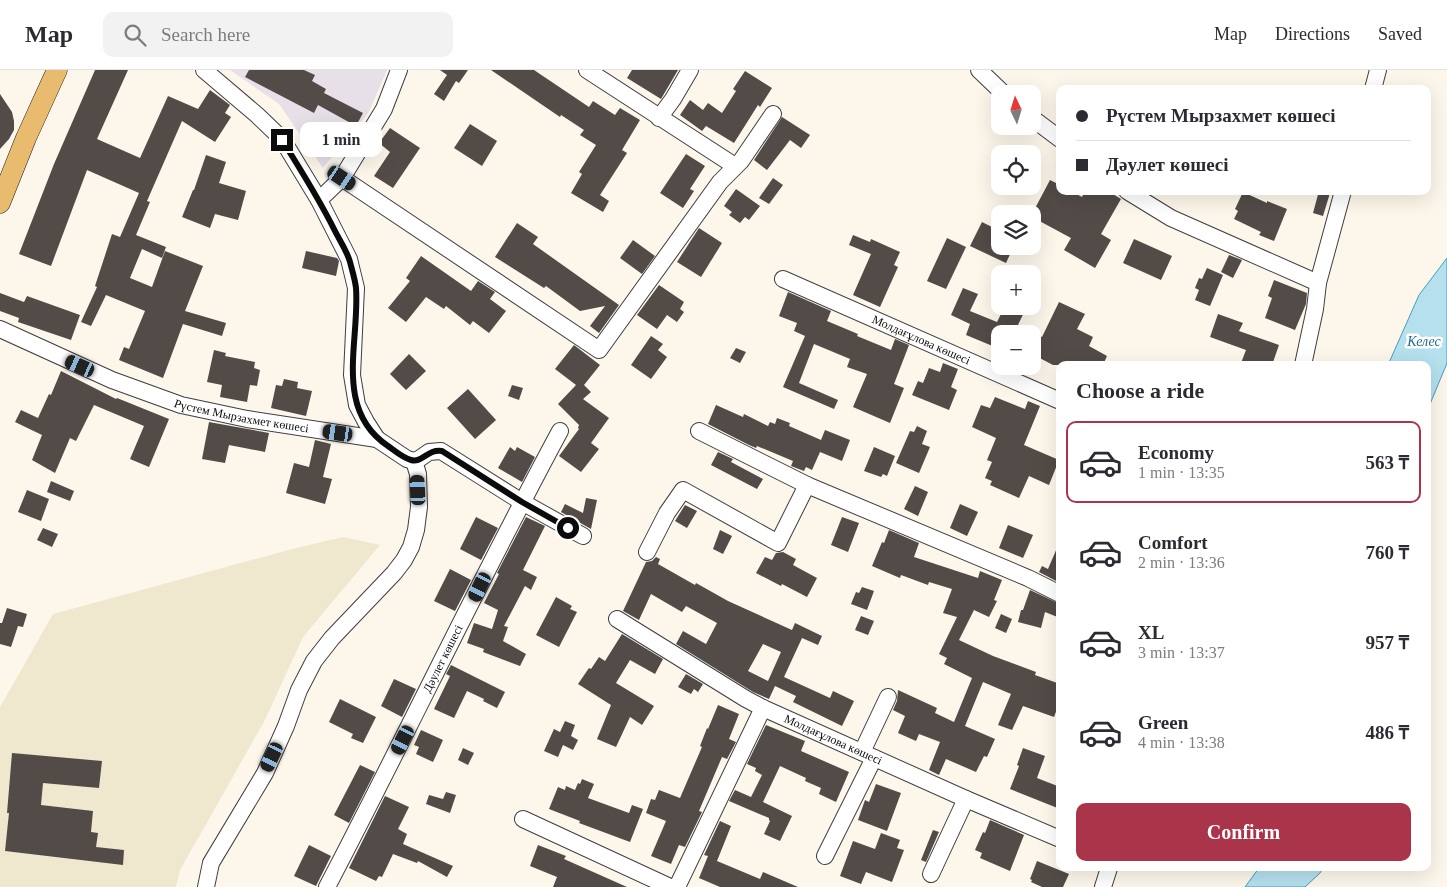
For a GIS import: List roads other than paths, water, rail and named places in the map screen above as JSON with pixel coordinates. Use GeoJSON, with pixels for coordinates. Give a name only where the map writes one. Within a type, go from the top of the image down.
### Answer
{"type":"FeatureCollection","features":[{"type":"Feature","properties":{"kind":"main road"},"geometry":{"type":"LineString","coordinates":[[0,203],[26,138],[57,70]]}},
{"type":"Feature","properties":{"kind":"street"},"geometry":{"type":"LineString","coordinates":[[204,70],[257,115],[282,140],[320,200],[350,259],[356,288],[352,375],[357,405],[377,439]]}},
{"type":"Feature","properties":{"kind":"street"},"geometry":{"type":"LineString","coordinates":[[320,200],[342,178],[384,109],[399,70]]}},
{"type":"Feature","properties":{"kind":"street"},"geometry":{"type":"LineString","coordinates":[[587,70],[735,166]]}},
{"type":"Feature","properties":{"kind":"street"},"geometry":{"type":"LineString","coordinates":[[659,118],[690,70]]}},
{"type":"Feature","properties":{"kind":"street"},"geometry":{"type":"LineString","coordinates":[[979,70],[995,85]]}},
{"type":"Feature","properties":{"kind":"street"},"geometry":{"type":"LineString","coordinates":[[1374,85],[1378,70]]}},
{"type":"Feature","properties":{"kind":"street"},"geometry":{"type":"LineString","coordinates":[[342,178],[598,350],[720,182],[741,161],[773,114]]}},
{"type":"Feature","properties":{"kind":"street"},"geometry":{"type":"LineString","coordinates":[[1041,125],[1056,136]]}},
{"type":"Feature","properties":{"kind":"street"},"geometry":{"type":"LineString","coordinates":[[1133,195],[1170,218],[1318,283]]}},
{"type":"Feature","properties":{"kind":"street"},"geometry":{"type":"LineString","coordinates":[[1304,361],[1315,309],[1318,283],[1342,195]]}},
{"type":"Feature","properties":{"kind":"street","name":"Молдағұлова көшесі"},"geometry":{"type":"LineString","coordinates":[[783,279],[1056,399]]}},
{"type":"Feature","properties":{"kind":"street","name":"Рүстем Мырзахмет көшесі"},"geometry":{"type":"LineString","coordinates":[[0,329],[112,380],[181,405],[247,419],[377,439],[407,459],[414,461]]}},
{"type":"Feature","properties":{"kind":"street","name":"Дәулет көшесі"},"geometry":{"type":"LineString","coordinates":[[327,887],[522,502],[560,431]]}},
{"type":"Feature","properties":{"kind":"street"},"geometry":{"type":"LineString","coordinates":[[699,431],[807,485],[1028,578],[1056,592]]}},
{"type":"Feature","properties":{"kind":"street"},"geometry":{"type":"LineString","coordinates":[[206,887],[211,863],[265,772],[286,726],[299,690],[314,662],[332,638],[394,573],[411,547],[416,530],[419,507],[418,474],[414,461],[419,460],[429,452],[442,451],[522,502],[583,536]]}},
{"type":"Feature","properties":{"kind":"street"},"geometry":{"type":"LineString","coordinates":[[647,552],[667,513],[683,490],[778,543],[807,485]]}},
{"type":"Feature","properties":{"kind":"street","name":"Молдағұлова көшесі"},"geometry":{"type":"LineString","coordinates":[[617,618],[763,708],[1056,837]]}},
{"type":"Feature","properties":{"kind":"street"},"geometry":{"type":"LineString","coordinates":[[825,856],[868,755],[888,697]]}},
{"type":"Feature","properties":{"kind":"street"},"geometry":{"type":"LineString","coordinates":[[677,887],[763,708]]}},
{"type":"Feature","properties":{"kind":"street"},"geometry":{"type":"LineString","coordinates":[[931,874],[966,799]]}},
{"type":"Feature","properties":{"kind":"street"},"geometry":{"type":"LineString","coordinates":[[523,820],[670,887]]}},
{"type":"Feature","properties":{"kind":"street"},"geometry":{"type":"LineString","coordinates":[[1103,887],[1109,871]]}},
{"type":"Feature","properties":{"kind":"water","name":"Келес"},"geometry":{"type":"Polygon","coordinates":[[[1447,258],[1447,363],[1431,402],[1431,361],[1390,361],[1419,295],[1447,258]]]}},
{"type":"Feature","properties":{"kind":"water"},"geometry":{"type":"Polygon","coordinates":[[[1257,871],[1321,871],[1305,887],[1245,887],[1257,871]]]}}]}
